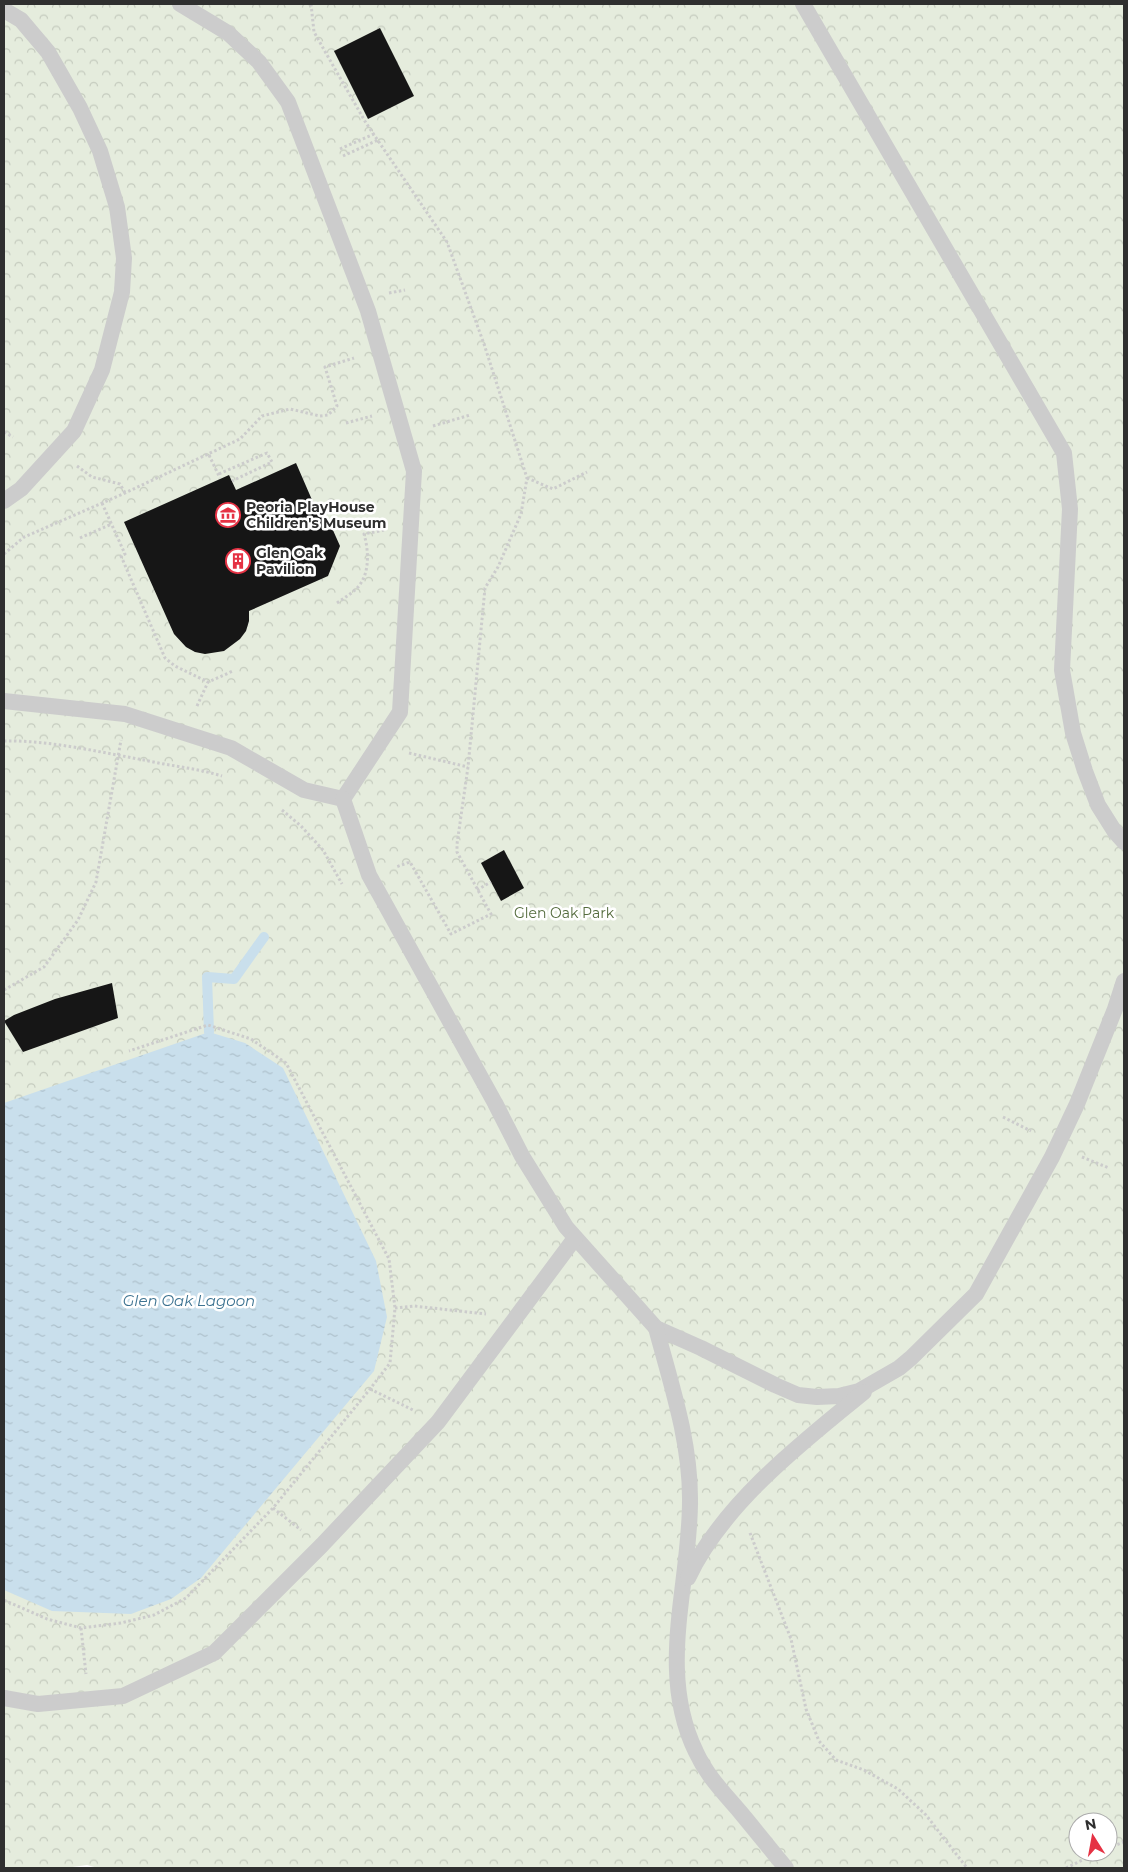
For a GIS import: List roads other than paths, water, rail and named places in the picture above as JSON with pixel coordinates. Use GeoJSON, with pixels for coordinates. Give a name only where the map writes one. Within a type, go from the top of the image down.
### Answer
{"type":"FeatureCollection","features":[{"type":"Feature","properties":{"kind":"lane"},"geometry":{"type":"LineString","coordinates":[[180,4],[228,33],[259,62],[288,102],[368,312],[414,471],[400,712],[343,799]]}},
{"type":"Feature","properties":{"kind":"lane"},"geometry":{"type":"LineString","coordinates":[[803,4],[1064,453],[1070,509],[1062,670],[1073,733],[1085,771],[1098,805],[1115,832],[1124,842]]}},
{"type":"Feature","properties":{"kind":"lane"},"geometry":{"type":"LineString","coordinates":[[4,10],[21,20],[48,52],[80,108],[100,151],[117,207],[124,258],[122,292],[102,370],[74,431],[21,489],[4,502]]}},
{"type":"Feature","properties":{"kind":"lane"},"geometry":{"type":"LineString","coordinates":[[4,701],[125,714],[231,748],[304,790],[343,799]]}},
{"type":"Feature","properties":{"kind":"lane"},"geometry":{"type":"LineString","coordinates":[[343,799],[368,875],[496,1103],[522,1156],[558,1216],[575,1238],[656,1328],[798,1395],[817,1397],[838,1396],[859,1391],[878,1382]]}},
{"type":"Feature","properties":{"kind":"lane"},"geometry":{"type":"LineString","coordinates":[[681,1592],[703,1549],[739,1505],[807,1439],[911,1358],[976,1294],[1056,1150],[1077,1104],[1115,1009],[1124,981]]}},
{"type":"Feature","properties":{"kind":"lane"},"geometry":{"type":"LineString","coordinates":[[4,1698],[38,1704],[123,1696],[214,1652],[322,1545],[438,1422],[575,1238]]}},
{"type":"Feature","properties":{"kind":"lane"},"geometry":{"type":"LineString","coordinates":[[656,1328],[687,1455],[690,1519],[677,1629],[678,1689],[687,1728],[695,1751],[710,1777],[786,1868]]}},
{"type":"Feature","properties":{"kind":"water","name":"Glen Oak Lagoon"},"geometry":{"type":"Polygon","coordinates":[[[209,1032],[245,1043],[283,1068],[376,1261],[387,1317],[374,1371],[201,1578],[171,1599],[131,1614],[52,1611],[4,1590],[4,1103],[209,1032]]]}},
{"type":"Feature","properties":{"kind":"waterway"},"geometry":{"type":"LineString","coordinates":[[209,1032],[207,977],[234,979],[264,937]]}},
{"type":"Feature","properties":{"kind":"place","name":"Peoria PlayHouse Children's Museum"},"geometry":{"type":"Point","coordinates":[228,515]}},
{"type":"Feature","properties":{"kind":"place","name":"Glen Oak Pavilion"},"geometry":{"type":"Point","coordinates":[238,561]}},
{"type":"Feature","properties":{"kind":"park label","name":"Glen Oak Park"},"geometry":{"type":"Point","coordinates":[564,913]}}]}
